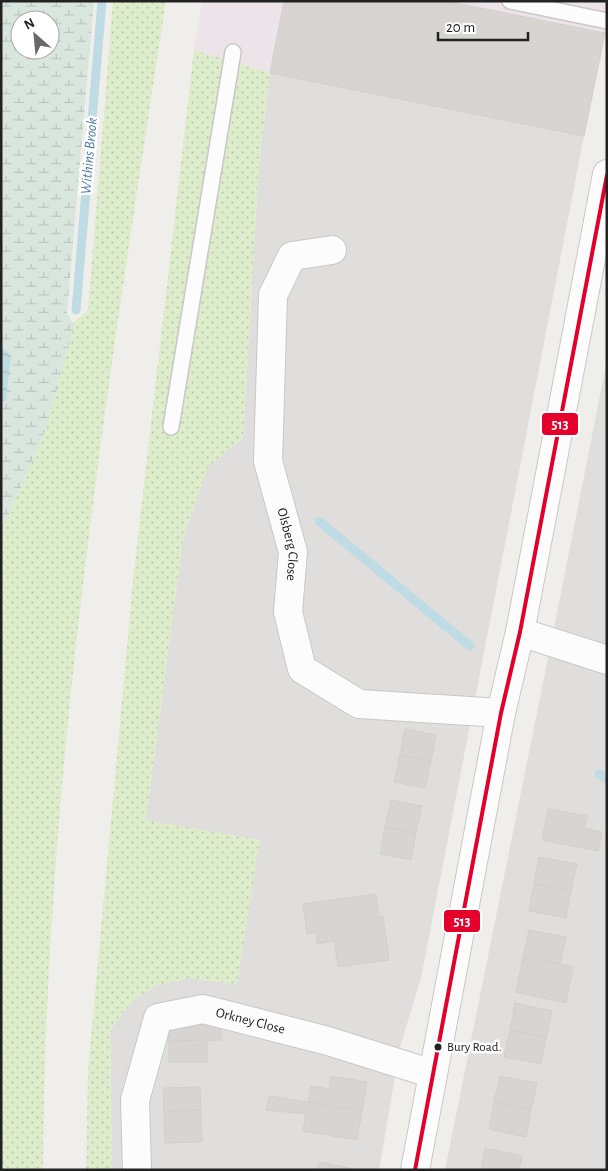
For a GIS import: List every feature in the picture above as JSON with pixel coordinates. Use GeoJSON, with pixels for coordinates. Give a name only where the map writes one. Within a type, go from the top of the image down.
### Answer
{"type":"FeatureCollection","features":[{"type":"Feature","properties":{"kind":"street"},"geometry":{"type":"LineString","coordinates":[[415,1170],[501,713],[520,632],[607,174]]}},
{"type":"Feature","properties":{"kind":"street","name":"Olsberg Close"},"geometry":{"type":"LineString","coordinates":[[332,250],[292,256],[273,295],[268,461],[293,552],[288,612],[302,669],[360,704],[501,713]]}},
{"type":"Feature","properties":{"kind":"street"},"geometry":{"type":"LineString","coordinates":[[520,632],[607,660]]}},
{"type":"Feature","properties":{"kind":"street","name":"Orkney Close"},"geometry":{"type":"LineString","coordinates":[[137,1170],[136,1100],[158,1018],[203,1009],[328,1041],[433,1074]]}},
{"type":"Feature","properties":{"kind":"lane"},"geometry":{"type":"LineString","coordinates":[[510,1],[559,6],[607,21]]}},
{"type":"Feature","properties":{"kind":"lane"},"geometry":{"type":"LineString","coordinates":[[171,427],[233,52]]}},
{"type":"Feature","properties":{"kind":"shaded area"},"geometry":{"type":"Polygon","coordinates":[[[202,1],[284,1],[270,73],[194,50],[202,1]]]}},
{"type":"Feature","properties":{"kind":"shaded area"},"geometry":{"type":"Polygon","coordinates":[[[446,1],[607,1],[607,25],[605,33],[446,1]]]}},
{"type":"Feature","properties":{"kind":"shaded area"},"geometry":{"type":"Polygon","coordinates":[[[270,73],[584,136],[421,978],[400,1047],[379,1170],[112,1170],[110,1030],[133,1000],[158,985],[190,978],[236,984],[146,820],[183,538],[208,466],[243,438],[259,163],[270,73]]]}},
{"type":"Feature","properties":{"kind":"shaded area"},"geometry":{"type":"Polygon","coordinates":[[[607,360],[607,1170],[445,1170],[555,623],[607,360]]]}},
{"type":"Feature","properties":{"kind":"green space"},"geometry":{"type":"Polygon","coordinates":[[[1,1],[94,1],[67,313],[73,323],[73,329],[47,426],[1,533],[1,1]]]}},
{"type":"Feature","properties":{"kind":"green space"},"geometry":{"type":"Polygon","coordinates":[[[113,1],[166,1],[102,438],[67,730],[55,876],[46,1023],[43,1170],[1,1170],[1,533],[47,426],[73,323],[88,310],[113,1]]]}},
{"type":"Feature","properties":{"kind":"green space"},"geometry":{"type":"Polygon","coordinates":[[[194,50],[270,73],[259,163],[243,438],[208,467],[183,538],[146,820],[260,840],[237,984],[190,978],[158,985],[133,1000],[110,1030],[112,1170],[86,1170],[88,1070],[134,571],[194,50]]]}},
{"type":"Feature","properties":{"kind":"water"},"geometry":{"type":"Polygon","coordinates":[[[1,347],[11,355],[6,401],[1,402],[1,347]]]}},
{"type":"Feature","properties":{"kind":"building"},"geometry":{"type":"Polygon","coordinates":[[[284,1],[446,1],[605,33],[584,136],[270,73],[284,1]]]}},
{"type":"Feature","properties":{"kind":"building"},"geometry":{"type":"Polygon","coordinates":[[[405,729],[436,735],[431,761],[400,755],[405,729]]]}},
{"type":"Feature","properties":{"kind":"building"},"geometry":{"type":"Polygon","coordinates":[[[400,755],[431,761],[425,788],[394,782],[400,755]]]}},
{"type":"Feature","properties":{"kind":"building"},"geometry":{"type":"Polygon","coordinates":[[[391,800],[422,806],[416,833],[385,827],[391,800]]]}},
{"type":"Feature","properties":{"kind":"building"},"geometry":{"type":"Polygon","coordinates":[[[548,809],[587,816],[584,828],[602,832],[598,851],[542,840],[548,809]]]}},
{"type":"Feature","properties":{"kind":"building"},"geometry":{"type":"Polygon","coordinates":[[[385,827],[416,833],[411,860],[380,854],[385,827]]]}},
{"type":"Feature","properties":{"kind":"building"},"geometry":{"type":"Polygon","coordinates":[[[539,857],[577,864],[571,891],[534,884],[539,857]]]}},
{"type":"Feature","properties":{"kind":"building"},"geometry":{"type":"Polygon","coordinates":[[[534,884],[571,891],[566,918],[529,911],[534,884]]]}},
{"type":"Feature","properties":{"kind":"building"},"geometry":{"type":"Polygon","coordinates":[[[376,894],[379,917],[383,916],[389,960],[338,967],[334,941],[317,944],[316,933],[307,934],[303,904],[376,894]]]}},
{"type":"Feature","properties":{"kind":"building"},"geometry":{"type":"Polygon","coordinates":[[[529,930],[566,937],[560,964],[523,956],[529,930]]]}},
{"type":"Feature","properties":{"kind":"building"},"geometry":{"type":"Polygon","coordinates":[[[523,956],[573,967],[566,1003],[516,992],[523,956]]]}},
{"type":"Feature","properties":{"kind":"building"},"geometry":{"type":"Polygon","coordinates":[[[515,1003],[552,1011],[546,1038],[510,1030],[515,1003]]]}},
{"type":"Feature","properties":{"kind":"building"},"geometry":{"type":"Polygon","coordinates":[[[168,1019],[221,1019],[221,1040],[169,1041],[168,1019]]]}},
{"type":"Feature","properties":{"kind":"building"},"geometry":{"type":"Polygon","coordinates":[[[510,1030],[546,1038],[541,1064],[504,1057],[510,1030]]]}},
{"type":"Feature","properties":{"kind":"building"},"geometry":{"type":"Polygon","coordinates":[[[207,1040],[207,1062],[169,1062],[169,1041],[207,1040]]]}},
{"type":"Feature","properties":{"kind":"building"},"geometry":{"type":"Polygon","coordinates":[[[331,1076],[367,1082],[362,1111],[308,1103],[311,1086],[329,1089],[331,1076]]]}},
{"type":"Feature","properties":{"kind":"building"},"geometry":{"type":"Polygon","coordinates":[[[500,1076],[537,1083],[531,1110],[494,1102],[500,1076]]]}},
{"type":"Feature","properties":{"kind":"building"},"geometry":{"type":"Polygon","coordinates":[[[200,1087],[201,1110],[164,1111],[163,1088],[200,1087]]]}},
{"type":"Feature","properties":{"kind":"building"},"geometry":{"type":"Polygon","coordinates":[[[269,1096],[362,1111],[357,1140],[303,1131],[306,1114],[266,1110],[269,1096]]]}},
{"type":"Feature","properties":{"kind":"building"},"geometry":{"type":"Polygon","coordinates":[[[494,1102],[531,1110],[526,1137],[489,1129],[494,1102]]]}},
{"type":"Feature","properties":{"kind":"building"},"geometry":{"type":"Polygon","coordinates":[[[201,1110],[202,1142],[165,1143],[164,1111],[201,1110]]]}},
{"type":"Feature","properties":{"kind":"building"},"geometry":{"type":"Polygon","coordinates":[[[485,1148],[522,1156],[519,1170],[481,1170],[485,1148]]]}},
{"type":"Feature","properties":{"kind":"building"},"geometry":{"type":"Polygon","coordinates":[[[319,1162],[354,1169],[354,1170],[317,1170],[319,1162]]]}},
{"type":"Feature","properties":{"kind":"waterway","name":"Withins Brook"},"geometry":{"type":"LineString","coordinates":[[76,310],[102,1]]}},
{"type":"Feature","properties":{"kind":"waterway"},"geometry":{"type":"LineString","coordinates":[[319,521],[470,646]]}},
{"type":"Feature","properties":{"kind":"waterway"},"geometry":{"type":"LineString","coordinates":[[599,774],[607,779]]}},
{"type":"Feature","properties":{"kind":"transit line","name":"513"},"geometry":{"type":"LineString","coordinates":[[415,1170],[501,713],[520,632],[607,175]]}},
{"type":"Feature","properties":{"kind":"place","name":"Bury Road."},"geometry":{"type":"Point","coordinates":[438,1047]}}]}
